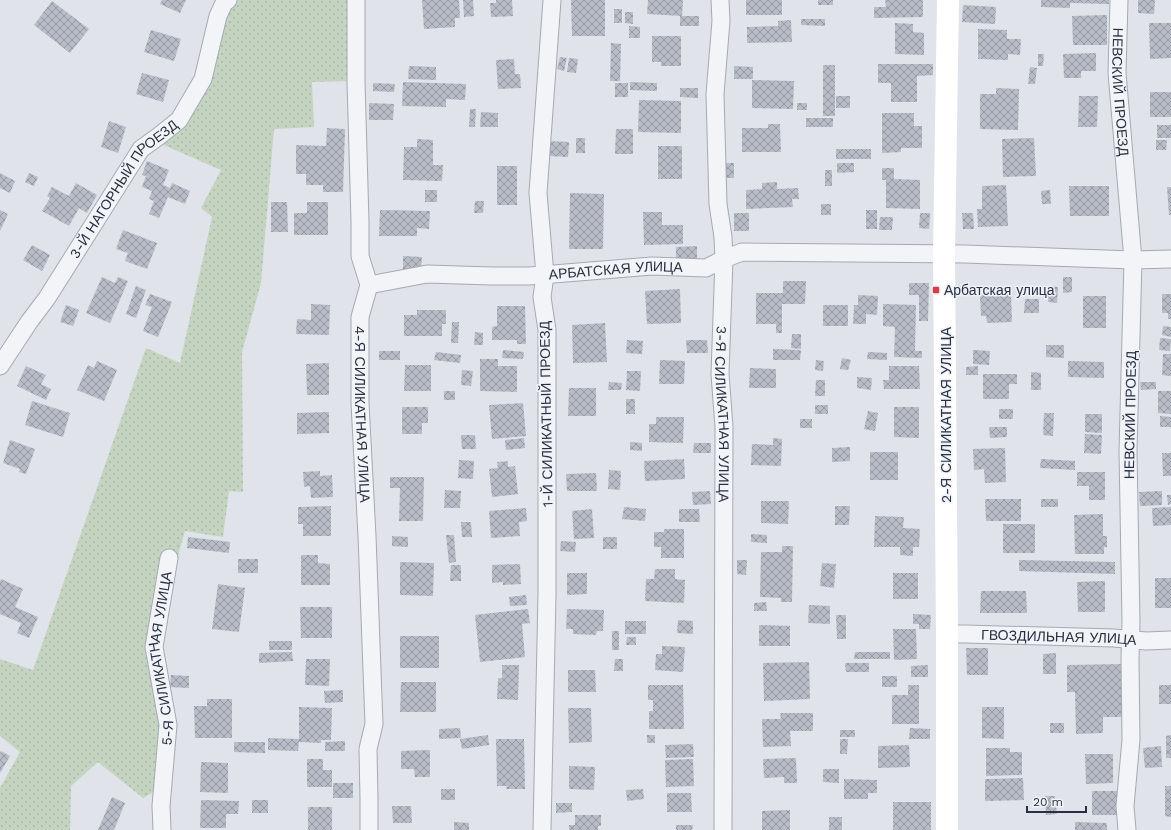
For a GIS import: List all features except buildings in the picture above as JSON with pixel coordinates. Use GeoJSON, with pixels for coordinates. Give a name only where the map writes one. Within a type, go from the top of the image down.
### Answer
{"type":"FeatureCollection","features":[{"type":"Feature","properties":{"kind":"street"},"geometry":{"type":"LineString","coordinates":[[356,0],[356,82],[360,256],[369,285]]}},
{"type":"Feature","properties":{"kind":"street","name":"1-Й СИЛИКАТНЫЙ ПРОЕЗД"},"geometry":{"type":"LineString","coordinates":[[542,830],[547,586],[547,330],[542,297],[545,275],[538,193],[552,0]]}},
{"type":"Feature","properties":{"kind":"street","name":"3-Я СИЛИКАТНАЯ УЛИЦА"},"geometry":{"type":"LineString","coordinates":[[720,0],[721,21],[715,94],[718,204],[723,237],[724,259],[720,374],[724,427],[723,830]]}},
{"type":"Feature","properties":{"kind":"street","name":"2-Я СИЛИКАТНАЯ УЛИЦА"},"geometry":{"type":"LineString","coordinates":[[947,830],[948,634],[944,254],[948,0]]}},
{"type":"Feature","properties":{"kind":"street","name":"НЕВСКИЙ ПРОЕЗД"},"geometry":{"type":"LineString","coordinates":[[1119,0],[1117,73],[1133,260],[1128,451],[1131,740],[1125,806],[1127,830]]}},
{"type":"Feature","properties":{"kind":"street","name":"3-Й НАГОРНЫЙ ПРОЕЗД"},"geometry":{"type":"LineString","coordinates":[[0,366],[47,298],[140,149],[160,136],[179,120],[203,78],[218,16],[225,1]]}},
{"type":"Feature","properties":{"kind":"street","name":"АРБАТСКАЯ УЛИЦА"},"geometry":{"type":"LineString","coordinates":[[369,285],[427,274],[492,276],[545,275],[652,266],[706,268],[742,252],[944,254],[1133,260],[1171,259]]}},
{"type":"Feature","properties":{"kind":"street","name":"4-Я СИЛИКАТНАЯ УЛИЦА"},"geometry":{"type":"LineString","coordinates":[[369,285],[360,317],[360,388],[374,724],[368,749],[369,830]]}},
{"type":"Feature","properties":{"kind":"street","name":"5-Я СИЛИКАТНАЯ УЛИЦА"},"geometry":{"type":"LineString","coordinates":[[162,830],[161,806],[168,725],[154,647],[170,558]]}},
{"type":"Feature","properties":{"kind":"street","name":"ГВОЗДИЛЬНАЯ УЛИЦА"},"geometry":{"type":"LineString","coordinates":[[948,634],[1098,637],[1146,641],[1171,640]]}},
{"type":"Feature","properties":{"kind":"green space"},"geometry":{"type":"Polygon","coordinates":[[[238,0],[352,0],[350,81],[312,82],[314,127],[274,129],[261,283],[242,352],[243,492],[229,491],[223,537],[185,531],[168,590],[161,646],[160,726],[157,784],[153,792],[143,798],[98,762],[71,786],[70,830],[0,830],[0,788],[20,752],[0,736],[0,659],[33,670],[146,348],[180,363],[212,217],[201,208],[221,170],[159,143],[186,125],[206,83],[219,31],[231,9],[238,0]]]}},
{"type":"Feature","properties":{"kind":"place","name":"Арбатская улица"},"geometry":{"type":"Point","coordinates":[936,290]}}]}
